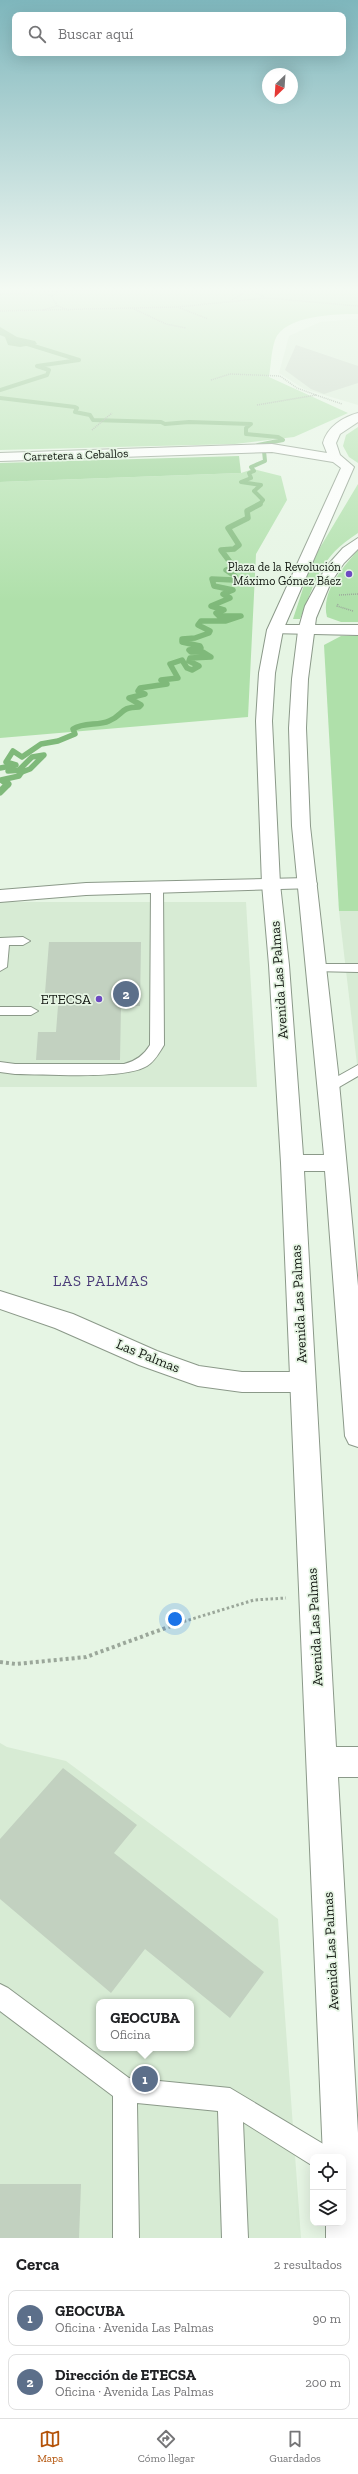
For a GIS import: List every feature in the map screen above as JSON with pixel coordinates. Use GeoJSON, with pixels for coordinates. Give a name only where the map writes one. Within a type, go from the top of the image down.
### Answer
{"type":"FeatureCollection","features":[{"type":"Feature","properties":{"kind":"street"},"geometry":{"type":"LineString","coordinates":[[321,435],[335,430],[358,417]]}},
{"type":"Feature","properties":{"kind":"street"},"geometry":{"type":"LineString","coordinates":[[335,430],[329,441],[330,450],[348,466]]}},
{"type":"Feature","properties":{"kind":"street","name":"Carretera a Ceballos"},"geometry":{"type":"LineString","coordinates":[[0,457],[272,448],[308,440]]}},
{"type":"Feature","properties":{"kind":"street","name":"Carretera a Ceballos"},"geometry":{"type":"LineString","coordinates":[[272,448],[348,466]]}},
{"type":"Feature","properties":{"kind":"street","name":"Avenida Las Palmas"},"geometry":{"type":"LineString","coordinates":[[341,2154],[292,1163],[280,973],[271,884],[264,721],[267,672],[275,630],[348,466]]}},
{"type":"Feature","properties":{"kind":"street"},"geometry":{"type":"LineString","coordinates":[[358,542],[335,563],[324,582],[306,630],[296,721],[308,884],[329,1087],[358,1436]]}},
{"type":"Feature","properties":{"kind":"street"},"geometry":{"type":"LineString","coordinates":[[275,630],[358,630]]}},
{"type":"Feature","properties":{"kind":"street"},"geometry":{"type":"LineString","coordinates":[[0,896],[86,889],[308,884]]}},
{"type":"Feature","properties":{"kind":"street"},"geometry":{"type":"LineString","coordinates":[[292,1163],[335,1163]]}},
{"type":"Feature","properties":{"kind":"street","name":"Las Palmas"},"geometry":{"type":"LineString","coordinates":[[0,1300],[64,1321],[148,1358],[198,1376],[242,1382],[302,1382]]}},
{"type":"Feature","properties":{"kind":"street"},"geometry":{"type":"LineString","coordinates":[[321,1762],[358,1762]]}},
{"type":"Feature","properties":{"kind":"street"},"geometry":{"type":"LineString","coordinates":[[346,2170],[358,2172]]}},
{"type":"Feature","properties":{"kind":"street"},"geometry":{"type":"LineString","coordinates":[[344,2226],[345,2238]]}},
{"type":"Feature","properties":{"kind":"lane"},"geometry":{"type":"LineString","coordinates":[[0,1067],[15,1069],[124,1069],[139,1066],[149,1059],[157,1045],[157,887]]}},
{"type":"Feature","properties":{"kind":"lane"},"geometry":{"type":"LineString","coordinates":[[0,967],[3,941],[24,941]]}},
{"type":"Feature","properties":{"kind":"lane"},"geometry":{"type":"LineString","coordinates":[[317,968],[358,968]]}},
{"type":"Feature","properties":{"kind":"lane"},"geometry":{"type":"LineString","coordinates":[[0,1011],[31,1012]]}},
{"type":"Feature","properties":{"kind":"lane"},"geometry":{"type":"LineString","coordinates":[[329,1087],[358,1070]]}},
{"type":"Feature","properties":{"kind":"lane"},"geometry":{"type":"LineString","coordinates":[[0,1996],[125,2090],[230,2100],[316,2154]]}},
{"type":"Feature","properties":{"kind":"lane"},"geometry":{"type":"LineString","coordinates":[[125,2090],[126,2238]]}},
{"type":"Feature","properties":{"kind":"lane"},"geometry":{"type":"LineString","coordinates":[[230,2100],[235,2238]]}},
{"type":"Feature","properties":{"kind":"path"},"geometry":{"type":"LineString","coordinates":[[312,393],[345,405]]}},
{"type":"Feature","properties":{"kind":"path"},"geometry":{"type":"LineString","coordinates":[[257,405],[316,395]]}},
{"type":"Feature","properties":{"kind":"path"},"geometry":{"type":"LineString","coordinates":[[92,430],[112,413]]}},
{"type":"Feature","properties":{"kind":"path"},"geometry":{"type":"LineString","coordinates":[[343,589],[337,606],[358,613]]}},
{"type":"Feature","properties":{"kind":"path"},"geometry":{"type":"LineString","coordinates":[[0,1662],[16,1664],[86,1657],[154,1631],[254,1600],[313,1596]]}},
{"type":"Feature","properties":{"kind":"shaded area"},"geometry":{"type":"Polygon","coordinates":[[[0,393],[305,393],[348,413],[294,437],[235,444],[0,450],[0,393]]]}},
{"type":"Feature","properties":{"kind":"shaded area"},"geometry":{"type":"Polygon","coordinates":[[[319,393],[358,393],[358,405],[319,393]]]}},
{"type":"Feature","properties":{"kind":"shaded area"},"geometry":{"type":"Polygon","coordinates":[[[358,427],[358,463],[349,457],[343,446],[346,435],[358,427]]]}},
{"type":"Feature","properties":{"kind":"shaded area"},"geometry":{"type":"Polygon","coordinates":[[[239,456],[241,473],[0,482],[0,463],[239,456]]]}},
{"type":"Feature","properties":{"kind":"shaded area"},"geometry":{"type":"Polygon","coordinates":[[[253,469],[281,476],[287,500],[256,554],[248,717],[0,738],[0,482],[241,473],[253,469]]]}},
{"type":"Feature","properties":{"kind":"shaded area"},"geometry":{"type":"Polygon","coordinates":[[[358,484],[358,533],[335,551],[327,561],[321,570],[300,619],[293,619],[312,561],[358,484]]]}},
{"type":"Feature","properties":{"kind":"shaded area","name":"Plaza de la Revolución Máximo Gómez Báez"},"geometry":{"type":"Polygon","coordinates":[[[358,550],[358,622],[341,622],[327,617],[327,598],[334,581],[358,550]]]}},
{"type":"Feature","properties":{"kind":"shaded area"},"geometry":{"type":"Polygon","coordinates":[[[341,636],[358,636],[358,911],[339,911],[324,645],[341,636]]]}},
{"type":"Feature","properties":{"kind":"shaded area"},"geometry":{"type":"Polygon","coordinates":[[[0,902],[246,902],[257,1087],[0,1087],[0,902]]]}},
{"type":"Feature","properties":{"kind":"shaded area"},"geometry":{"type":"Polygon","coordinates":[[[339,911],[358,911],[358,1073],[339,911]]]}},
{"type":"Feature","properties":{"kind":"shaded area"},"geometry":{"type":"Polygon","coordinates":[[[0,1743],[7,1747],[66,1761],[278,1919],[301,2238],[0,2238],[0,1743]]]}},
{"type":"Feature","properties":{"kind":"building","name":"ETECSA"},"geometry":{"type":"Polygon","coordinates":[[[49,942],[141,942],[140,1006],[121,1006],[120,1060],[36,1060],[38,1032],[56,1032],[59,993],[45,993],[49,942]]]}},
{"type":"Feature","properties":{"kind":"building"},"geometry":{"type":"Polygon","coordinates":[[[63,1768],[137,1825],[114,1853],[264,1972],[230,2018],[145,1949],[111,1993],[0,1899],[0,1839],[63,1768]]]}},
{"type":"Feature","properties":{"kind":"building"},"geometry":{"type":"Polygon","coordinates":[[[0,2184],[81,2184],[79,2238],[0,2238],[0,2184]]]}},
{"type":"Feature","properties":{"kind":"waterway"},"geometry":{"type":"LineString","coordinates":[[0,398],[75,407],[77,408],[75,412],[90,415],[93,420],[161,422],[165,424],[189,422],[251,424],[246,428],[246,434],[278,437],[283,440],[258,445],[264,451],[265,461],[251,467],[254,471],[249,473],[251,478],[241,482],[261,485],[254,491],[263,500],[260,504]]}},
{"type":"Feature","properties":{"kind":"waterway"},"geometry":{"type":"LineString","coordinates":[[0,768],[16,765],[6,762],[13,751],[22,757],[41,744],[58,741],[75,734],[73,729],[77,727],[105,722],[114,719],[128,708],[139,707],[141,705],[129,698],[145,694],[138,691],[140,688],[167,684],[161,680],[178,678],[170,664],[182,660],[187,668],[192,670],[199,666],[189,661],[190,658],[211,657],[203,652],[191,652],[189,650],[201,648],[200,646],[182,642],[182,639],[195,638],[209,633],[210,631],[198,625],[201,621],[226,621],[241,616],[219,616],[216,613],[224,610],[211,606],[230,598],[223,594],[233,590],[214,586],[212,579],[234,580],[235,576],[226,570],[237,566],[230,562],[221,550],[234,549],[239,545],[228,528],[248,518],[247,511],[260,504]]}},
{"type":"Feature","properties":{"kind":"waterway"},"geometry":{"type":"LineString","coordinates":[[19,770],[32,757],[44,755],[30,769],[22,772]]}},
{"type":"Feature","properties":{"kind":"waterway"},"geometry":{"type":"LineString","coordinates":[[7,785],[1,780],[19,776],[23,770],[19,770]]}},
{"type":"Feature","properties":{"kind":"waterway"},"geometry":{"type":"LineString","coordinates":[[8,771],[19,770]]}},
{"type":"Feature","properties":{"kind":"waterway"},"geometry":{"type":"LineString","coordinates":[[0,792],[7,785]]}},
{"type":"Feature","properties":{"kind":"place","name":"Plaza de la Revolución Máximo Gómez Báez"},"geometry":{"type":"Point","coordinates":[349,574]}},
{"type":"Feature","properties":{"kind":"place","name":"Dirección de ETECSA"},"geometry":{"type":"Point","coordinates":[126,994]}},
{"type":"Feature","properties":{"kind":"place","name":"ETECSA"},"geometry":{"type":"Point","coordinates":[99,999]}},
{"type":"Feature","properties":{"kind":"place","name":"GEOCUBA"},"geometry":{"type":"Point","coordinates":[145,2079]}},
{"type":"Feature","properties":{"kind":"district","name":"LAS PALMAS"},"geometry":{"type":"Point","coordinates":[101,1281]}}]}
